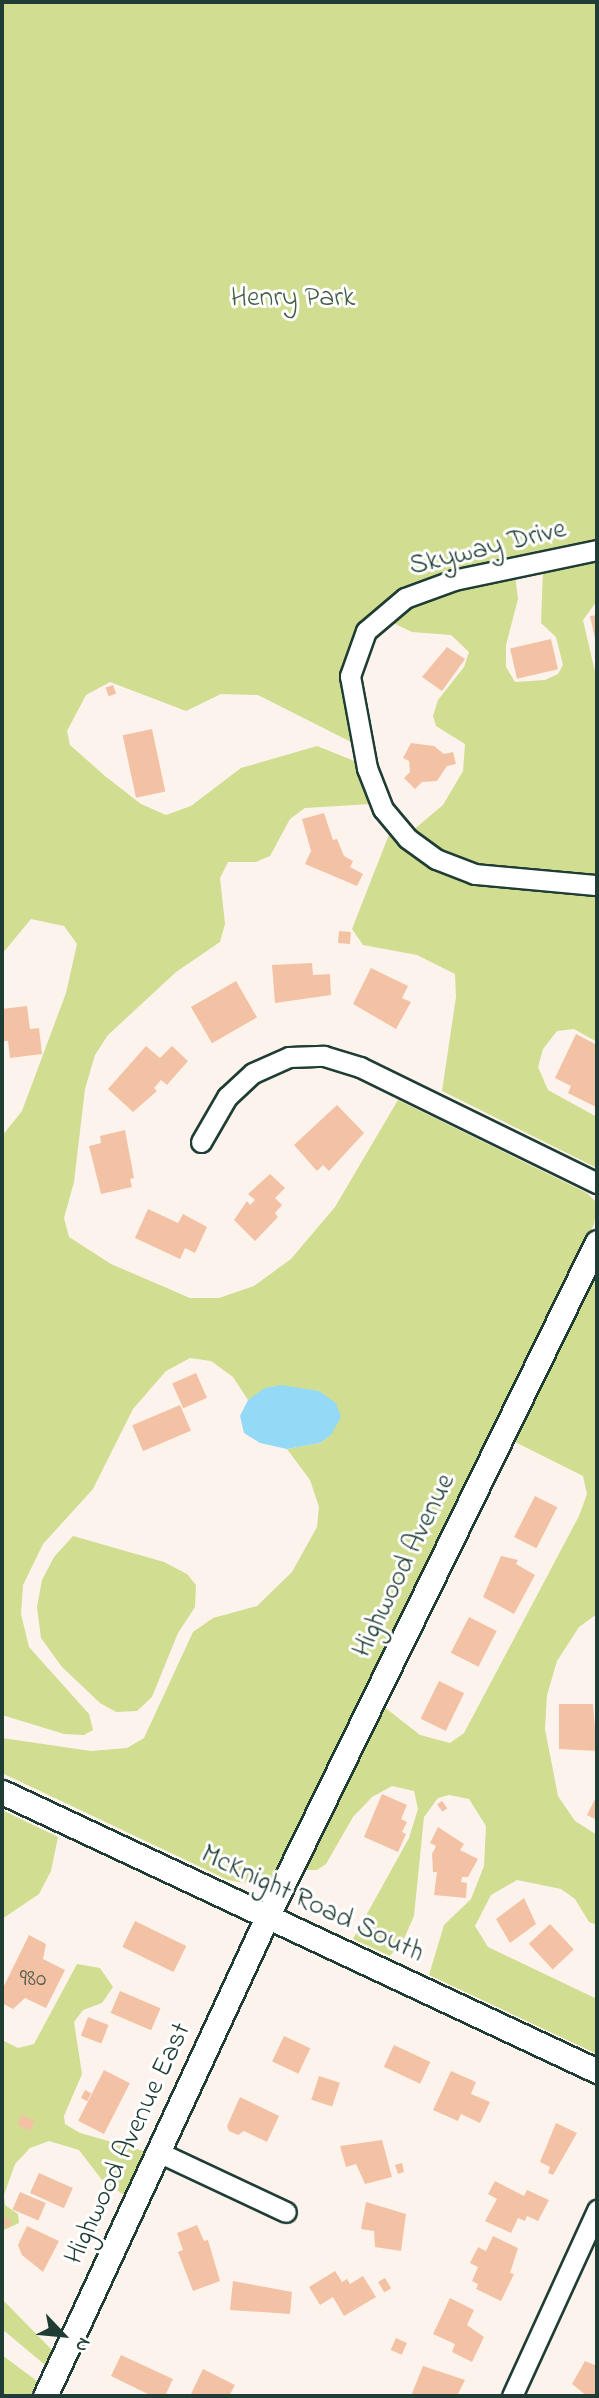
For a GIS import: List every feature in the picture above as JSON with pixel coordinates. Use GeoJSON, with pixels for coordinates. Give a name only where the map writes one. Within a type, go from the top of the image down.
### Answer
{"type":"FeatureCollection","features":[{"type":"Feature","properties":{"kind":"street","name":"Skyway Drive"},"geometry":{"type":"LineString","coordinates":[[597,550],[454,580],[405,598],[366,631],[351,676],[367,768],[383,809],[407,838],[444,863],[475,874],[597,885]]}},
{"type":"Feature","properties":{"kind":"street"},"geometry":{"type":"LineString","coordinates":[[201,1142],[227,1097],[253,1073],[289,1057],[324,1055],[360,1067],[597,1183]]}},
{"type":"Feature","properties":{"kind":"street","name":"Highwood Avenue"},"geometry":{"type":"LineString","coordinates":[[267,1917],[597,1242]]}},
{"type":"Feature","properties":{"kind":"street","name":"McKnight Road South"},"geometry":{"type":"LineString","coordinates":[[2,1792],[597,2071]]}},
{"type":"Feature","properties":{"kind":"street","name":"Highwood Avenue East"},"geometry":{"type":"LineString","coordinates":[[45,2396],[267,1917]]}},
{"type":"Feature","properties":{"kind":"street"},"geometry":{"type":"LineString","coordinates":[[158,2152],[286,2212]]}},
{"type":"Feature","properties":{"kind":"street"},"geometry":{"type":"LineString","coordinates":[[512,2396],[597,2210]]}},
{"type":"Feature","properties":{"kind":"green space","name":"Henry Park"},"geometry":{"type":"Polygon","coordinates":[[[2,2],[597,2],[597,543],[482,567],[356,633],[342,672],[353,743],[258,695],[221,694],[186,711],[110,682],[86,695],[67,731],[70,745],[105,776],[141,804],[166,815],[191,806],[241,768],[317,746],[357,762],[371,804],[305,808],[290,819],[270,856],[256,862],[228,862],[220,878],[225,924],[220,942],[176,972],[108,1035],[95,1055],[85,1089],[74,1182],[64,1218],[69,1237],[111,1264],[190,1298],[219,1298],[254,1286],[291,1259],[335,1207],[398,1100],[587,1193],[597,1203],[594,1224],[276,1875],[260,1886],[228,1880],[2,1773],[2,1738],[91,1751],[127,1748],[144,1738],[193,1632],[213,1618],[257,1606],[292,1572],[317,1527],[319,1507],[310,1480],[287,1449],[320,1443],[331,1435],[319,1391],[274,1386],[248,1400],[233,1377],[211,1361],[190,1358],[166,1371],[133,1409],[93,1489],[43,1544],[23,1585],[21,1614],[29,1647],[89,1714],[93,1730],[84,1735],[64,1734],[2,1715],[2,1136],[22,1111],[66,993],[77,944],[64,926],[31,919],[2,954],[2,2]]]}},
{"type":"Feature","properties":{"kind":"green space"},"geometry":{"type":"Polygon","coordinates":[[[597,557],[597,601],[583,620],[597,680],[597,878],[501,871],[451,859],[412,831],[443,805],[463,771],[465,744],[436,726],[433,716],[438,700],[464,667],[469,652],[451,635],[412,632],[387,620],[436,594],[515,575],[518,599],[506,645],[506,667],[515,682],[545,680],[558,674],[563,665],[556,637],[541,623],[543,569],[597,557]]]}},
{"type":"Feature","properties":{"kind":"green space"},"geometry":{"type":"Polygon","coordinates":[[[390,832],[410,851],[597,892],[597,1042],[574,1029],[557,1031],[543,1049],[538,1067],[548,1090],[597,1117],[597,1168],[442,1091],[456,997],[455,974],[417,955],[363,945],[352,929],[390,832]]]}},
{"type":"Feature","properties":{"kind":"green space"},"geometry":{"type":"Polygon","coordinates":[[[597,1268],[597,1614],[579,1627],[557,1661],[547,1695],[545,1729],[558,1796],[575,1821],[597,1835],[597,1925],[589,1922],[575,1899],[561,1889],[517,1880],[491,1895],[475,1926],[488,1947],[597,1999],[597,2054],[429,1975],[444,1925],[471,1899],[484,1866],[486,1826],[469,1799],[449,1795],[438,1798],[424,1817],[414,1916],[403,1941],[390,1956],[353,1939],[409,1838],[418,1809],[414,1791],[392,1786],[372,1797],[353,1817],[326,1864],[317,1870],[303,1870],[383,1706],[420,1735],[450,1743],[464,1733],[579,1516],[587,1494],[583,1476],[513,1441],[597,1268]]]}},
{"type":"Feature","properties":{"kind":"green space"},"geometry":{"type":"Polygon","coordinates":[[[73,1536],[164,1562],[187,1574],[196,1585],[195,1607],[178,1633],[152,1697],[137,1711],[116,1712],[100,1703],[62,1667],[41,1638],[37,1607],[42,1580],[54,1557],[73,1536]]]}},
{"type":"Feature","properties":{"kind":"green space"},"geometry":{"type":"Polygon","coordinates":[[[2,1810],[58,1837],[51,1871],[39,1894],[2,1919],[2,1810]]]}},
{"type":"Feature","properties":{"kind":"green space"},"geometry":{"type":"Polygon","coordinates":[[[77,1964],[100,1968],[113,1987],[102,2003],[83,2010],[74,2022],[82,2074],[64,2116],[65,2124],[80,2133],[144,2151],[124,2195],[102,2180],[79,2150],[49,2141],[30,2148],[15,2164],[4,2195],[5,2205],[18,2214],[19,2223],[2,2231],[2,2040],[18,2048],[34,2044],[77,1964]]]}},
{"type":"Feature","properties":{"kind":"green space"},"geometry":{"type":"Polygon","coordinates":[[[2,2299],[52,2350],[45,2365],[2,2329],[2,2299]]]}},
{"type":"Feature","properties":{"kind":"green space"},"geometry":{"type":"Polygon","coordinates":[[[2,2355],[37,2381],[30,2396],[2,2396],[2,2355]]]}},
{"type":"Feature","properties":{"kind":"water"},"geometry":{"type":"Polygon","coordinates":[[[281,1385],[319,1391],[336,1403],[341,1417],[331,1435],[320,1443],[287,1449],[260,1443],[244,1433],[240,1416],[248,1400],[265,1388],[281,1385]]]}},
{"type":"Feature","properties":{"kind":"building"},"geometry":{"type":"Polygon","coordinates":[[[597,615],[597,643],[596,643],[590,616],[597,615]]]}},
{"type":"Feature","properties":{"kind":"building"},"geometry":{"type":"Polygon","coordinates":[[[551,639],[558,669],[517,679],[510,648],[551,639]]]}},
{"type":"Feature","properties":{"kind":"building"},"geometry":{"type":"Polygon","coordinates":[[[447,647],[465,659],[442,691],[422,677],[447,647]]]}},
{"type":"Feature","properties":{"kind":"building"},"geometry":{"type":"Polygon","coordinates":[[[113,685],[116,693],[109,696],[106,688],[113,685]]]}},
{"type":"Feature","properties":{"kind":"building"},"geometry":{"type":"Polygon","coordinates":[[[152,729],[165,792],[136,798],[123,735],[152,729]]]}},
{"type":"Feature","properties":{"kind":"building"},"geometry":{"type":"Polygon","coordinates":[[[411,743],[434,746],[444,754],[453,752],[456,764],[447,766],[437,781],[422,782],[415,789],[404,778],[410,772],[409,761],[403,758],[411,743]]]}},
{"type":"Feature","properties":{"kind":"building"},"geometry":{"type":"Polygon","coordinates":[[[324,813],[333,840],[337,839],[344,856],[353,861],[350,867],[363,874],[357,886],[305,864],[311,851],[302,819],[324,813]]]}},
{"type":"Feature","properties":{"kind":"building"},"geometry":{"type":"Polygon","coordinates":[[[339,931],[351,932],[350,944],[338,943],[339,931]]]}},
{"type":"Feature","properties":{"kind":"building"},"geometry":{"type":"Polygon","coordinates":[[[312,963],[313,975],[330,974],[331,995],[275,1003],[272,965],[312,963]]]}},
{"type":"Feature","properties":{"kind":"building"},"geometry":{"type":"Polygon","coordinates":[[[371,968],[408,986],[402,998],[411,1002],[396,1029],[353,1004],[371,968]]]}},
{"type":"Feature","properties":{"kind":"building"},"geometry":{"type":"Polygon","coordinates":[[[236,981],[257,1017],[212,1043],[191,1007],[236,981]]]}},
{"type":"Feature","properties":{"kind":"building"},"geometry":{"type":"Polygon","coordinates":[[[27,1006],[30,1029],[39,1028],[42,1054],[10,1058],[8,1041],[2,1041],[2,1009],[27,1006]]]}},
{"type":"Feature","properties":{"kind":"building"},"geometry":{"type":"Polygon","coordinates":[[[576,1034],[597,1045],[596,1107],[568,1093],[571,1086],[555,1078],[576,1034]]]}},
{"type":"Feature","properties":{"kind":"building"},"geometry":{"type":"Polygon","coordinates":[[[146,1046],[160,1058],[172,1046],[188,1061],[167,1085],[161,1080],[154,1088],[157,1091],[133,1112],[108,1089],[146,1046]]]}},
{"type":"Feature","properties":{"kind":"building"},"geometry":{"type":"Polygon","coordinates":[[[337,1105],[364,1133],[329,1171],[323,1165],[317,1171],[294,1145],[337,1105]]]}},
{"type":"Feature","properties":{"kind":"building"},"geometry":{"type":"Polygon","coordinates":[[[125,1130],[134,1178],[130,1179],[132,1187],[101,1194],[89,1146],[101,1143],[100,1136],[125,1130]]]}},
{"type":"Feature","properties":{"kind":"building"},"geometry":{"type":"Polygon","coordinates":[[[270,1174],[285,1188],[275,1198],[282,1205],[275,1213],[278,1217],[255,1241],[234,1220],[247,1201],[250,1205],[255,1200],[248,1194],[270,1174]]]}},
{"type":"Feature","properties":{"kind":"building"},"geometry":{"type":"Polygon","coordinates":[[[148,1209],[178,1223],[183,1214],[207,1227],[195,1253],[185,1248],[180,1259],[135,1238],[148,1209]]]}},
{"type":"Feature","properties":{"kind":"building"},"geometry":{"type":"Polygon","coordinates":[[[196,1373],[207,1398],[183,1408],[172,1384],[196,1373]]]}},
{"type":"Feature","properties":{"kind":"building"},"geometry":{"type":"Polygon","coordinates":[[[180,1405],[191,1431],[143,1451],[132,1425],[180,1405]]]}},
{"type":"Feature","properties":{"kind":"building"},"geometry":{"type":"Polygon","coordinates":[[[535,1496],[557,1507],[536,1548],[514,1537],[535,1496]]]}},
{"type":"Feature","properties":{"kind":"building"},"geometry":{"type":"Polygon","coordinates":[[[501,1556],[518,1560],[516,1564],[535,1575],[514,1614],[483,1597],[501,1556]]]}},
{"type":"Feature","properties":{"kind":"building"},"geometry":{"type":"Polygon","coordinates":[[[469,1617],[497,1631],[478,1667],[451,1653],[469,1617]]]}},
{"type":"Feature","properties":{"kind":"building"},"geometry":{"type":"Polygon","coordinates":[[[439,1681],[464,1693],[446,1731],[421,1719],[439,1681]]]}},
{"type":"Feature","properties":{"kind":"building"},"geometry":{"type":"Polygon","coordinates":[[[559,1704],[593,1704],[597,1751],[559,1749],[559,1704]]]}},
{"type":"Feature","properties":{"kind":"building"},"geometry":{"type":"Polygon","coordinates":[[[382,1794],[407,1805],[401,1819],[407,1822],[402,1832],[406,1834],[398,1852],[364,1837],[382,1794]]]}},
{"type":"Feature","properties":{"kind":"building"},"geometry":{"type":"Polygon","coordinates":[[[597,1795],[597,1820],[587,1815],[597,1795]]]}},
{"type":"Feature","properties":{"kind":"building"},"geometry":{"type":"Polygon","coordinates":[[[442,1801],[447,1808],[442,1812],[437,1805],[442,1801]]]}},
{"type":"Feature","properties":{"kind":"building"},"geometry":{"type":"Polygon","coordinates":[[[438,1827],[464,1844],[460,1850],[478,1859],[468,1877],[462,1877],[461,1882],[467,1883],[466,1898],[434,1895],[437,1872],[433,1872],[432,1854],[436,1846],[430,1843],[438,1827]]]}},
{"type":"Feature","properties":{"kind":"building"},"geometry":{"type":"Polygon","coordinates":[[[524,1898],[536,1924],[510,1943],[496,1919],[524,1898]]]}},
{"type":"Feature","properties":{"kind":"building"},"geometry":{"type":"Polygon","coordinates":[[[135,1921],[186,1946],[174,1972],[122,1947],[135,1921]]]}},
{"type":"Feature","properties":{"kind":"building"},"geometry":{"type":"Polygon","coordinates":[[[550,1924],[574,1950],[553,1969],[529,1944],[550,1924]]]}},
{"type":"Feature","properties":{"kind":"building"},"geometry":{"type":"Polygon","coordinates":[[[29,1935],[46,1944],[43,1959],[65,1970],[46,2008],[25,1998],[13,2009],[2,2003],[2,1990],[29,1935]]]}},
{"type":"Feature","properties":{"kind":"building"},"geometry":{"type":"Polygon","coordinates":[[[120,1991],[161,2008],[151,2030],[111,2013],[120,1991]]]}},
{"type":"Feature","properties":{"kind":"building"},"geometry":{"type":"Polygon","coordinates":[[[88,2017],[109,2025],[101,2044],[81,2036],[88,2017]]]}},
{"type":"Feature","properties":{"kind":"building"},"geometry":{"type":"Polygon","coordinates":[[[284,2036],[310,2048],[298,2074],[272,2061],[284,2036]]]}},
{"type":"Feature","properties":{"kind":"building"},"geometry":{"type":"Polygon","coordinates":[[[394,2045],[430,2062],[420,2084],[384,2067],[394,2045]]]}},
{"type":"Feature","properties":{"kind":"building"},"geometry":{"type":"Polygon","coordinates":[[[104,2070],[130,2083],[104,2134],[78,2121],[104,2070]]]}},
{"type":"Feature","properties":{"kind":"building"},"geometry":{"type":"Polygon","coordinates":[[[451,2071],[476,2082],[471,2094],[490,2102],[480,2123],[461,2114],[458,2121],[433,2110],[451,2071]]]}},
{"type":"Feature","properties":{"kind":"building"},"geometry":{"type":"Polygon","coordinates":[[[319,2076],[340,2083],[332,2107],[311,2100],[319,2076]]]}},
{"type":"Feature","properties":{"kind":"building"},"geometry":{"type":"Polygon","coordinates":[[[85,2090],[91,2093],[87,2101],[81,2098],[85,2090]]]}},
{"type":"Feature","properties":{"kind":"building"},"geometry":{"type":"Polygon","coordinates":[[[240,2097],[279,2116],[267,2142],[244,2131],[238,2135],[229,2131],[227,2126],[240,2097]]]}},
{"type":"Feature","properties":{"kind":"building"},"geometry":{"type":"Polygon","coordinates":[[[22,2115],[35,2121],[30,2131],[17,2125],[22,2115]]]}},
{"type":"Feature","properties":{"kind":"building"},"geometry":{"type":"Polygon","coordinates":[[[556,2123],[577,2133],[553,2175],[548,2173],[550,2167],[540,2162],[556,2123]]]}},
{"type":"Feature","properties":{"kind":"building"},"geometry":{"type":"Polygon","coordinates":[[[382,2140],[392,2177],[365,2184],[356,2164],[346,2167],[340,2146],[382,2140]]]}},
{"type":"Feature","properties":{"kind":"building"},"geometry":{"type":"Polygon","coordinates":[[[402,2163],[404,2172],[398,2174],[395,2165],[402,2163]]]}},
{"type":"Feature","properties":{"kind":"building"},"geometry":{"type":"Polygon","coordinates":[[[39,2173],[73,2188],[64,2208],[30,2193],[39,2173]]]}},
{"type":"Feature","properties":{"kind":"building"},"geometry":{"type":"Polygon","coordinates":[[[495,2181],[524,2196],[527,2190],[549,2200],[538,2221],[527,2216],[525,2221],[518,2218],[511,2233],[485,2221],[497,2199],[488,2194],[495,2181]]]}},
{"type":"Feature","properties":{"kind":"building"},"geometry":{"type":"Polygon","coordinates":[[[20,2192],[46,2203],[38,2220],[13,2209],[20,2192]]]}},
{"type":"Feature","properties":{"kind":"building"},"geometry":{"type":"Polygon","coordinates":[[[366,2202],[406,2214],[401,2251],[375,2247],[374,2231],[361,2229],[366,2202]]]}},
{"type":"Feature","properties":{"kind":"building"},"geometry":{"type":"Polygon","coordinates":[[[4,2217],[12,2221],[8,2228],[2,2225],[4,2217]]]}},
{"type":"Feature","properties":{"kind":"building"},"geometry":{"type":"Polygon","coordinates":[[[197,2225],[204,2241],[208,2240],[220,2281],[193,2291],[178,2252],[183,2250],[177,2233],[197,2225]]]}},
{"type":"Feature","properties":{"kind":"building"},"geometry":{"type":"Polygon","coordinates":[[[27,2226],[59,2241],[43,2272],[22,2255],[18,2245],[27,2226]]]}},
{"type":"Feature","properties":{"kind":"building"},"geometry":{"type":"Polygon","coordinates":[[[493,2236],[518,2248],[510,2273],[514,2274],[501,2301],[476,2289],[478,2284],[472,2281],[478,2267],[470,2263],[478,2247],[486,2251],[493,2236]]]}},
{"type":"Feature","properties":{"kind":"building"},"geometry":{"type":"Polygon","coordinates":[[[335,2271],[342,2282],[347,2279],[350,2284],[363,2276],[376,2297],[344,2316],[333,2297],[320,2305],[309,2287],[335,2271]]]}},
{"type":"Feature","properties":{"kind":"building"},"geometry":{"type":"Polygon","coordinates":[[[385,2278],[391,2288],[384,2292],[378,2282],[385,2278]]]}},
{"type":"Feature","properties":{"kind":"building"},"geometry":{"type":"Polygon","coordinates":[[[233,2281],[292,2292],[290,2314],[230,2310],[233,2281]]]}},
{"type":"Feature","properties":{"kind":"building"},"geometry":{"type":"Polygon","coordinates":[[[450,2298],[474,2310],[467,2325],[484,2337],[472,2362],[452,2352],[455,2344],[433,2334],[450,2298]]]}},
{"type":"Feature","properties":{"kind":"building"},"geometry":{"type":"Polygon","coordinates":[[[396,2338],[407,2343],[402,2355],[391,2350],[396,2338]]]}},
{"type":"Feature","properties":{"kind":"building"},"geometry":{"type":"Polygon","coordinates":[[[121,2355],[173,2379],[165,2396],[152,2396],[111,2376],[121,2355]]]}},
{"type":"Feature","properties":{"kind":"building"},"geometry":{"type":"Polygon","coordinates":[[[585,2361],[597,2366],[597,2396],[587,2396],[572,2384],[585,2361]]]}},
{"type":"Feature","properties":{"kind":"building"},"geometry":{"type":"Polygon","coordinates":[[[423,2366],[465,2380],[457,2396],[411,2396],[423,2366]]]}},
{"type":"Feature","properties":{"kind":"building"},"geometry":{"type":"Polygon","coordinates":[[[203,2369],[235,2385],[229,2396],[190,2396],[203,2369]]]}}]}
